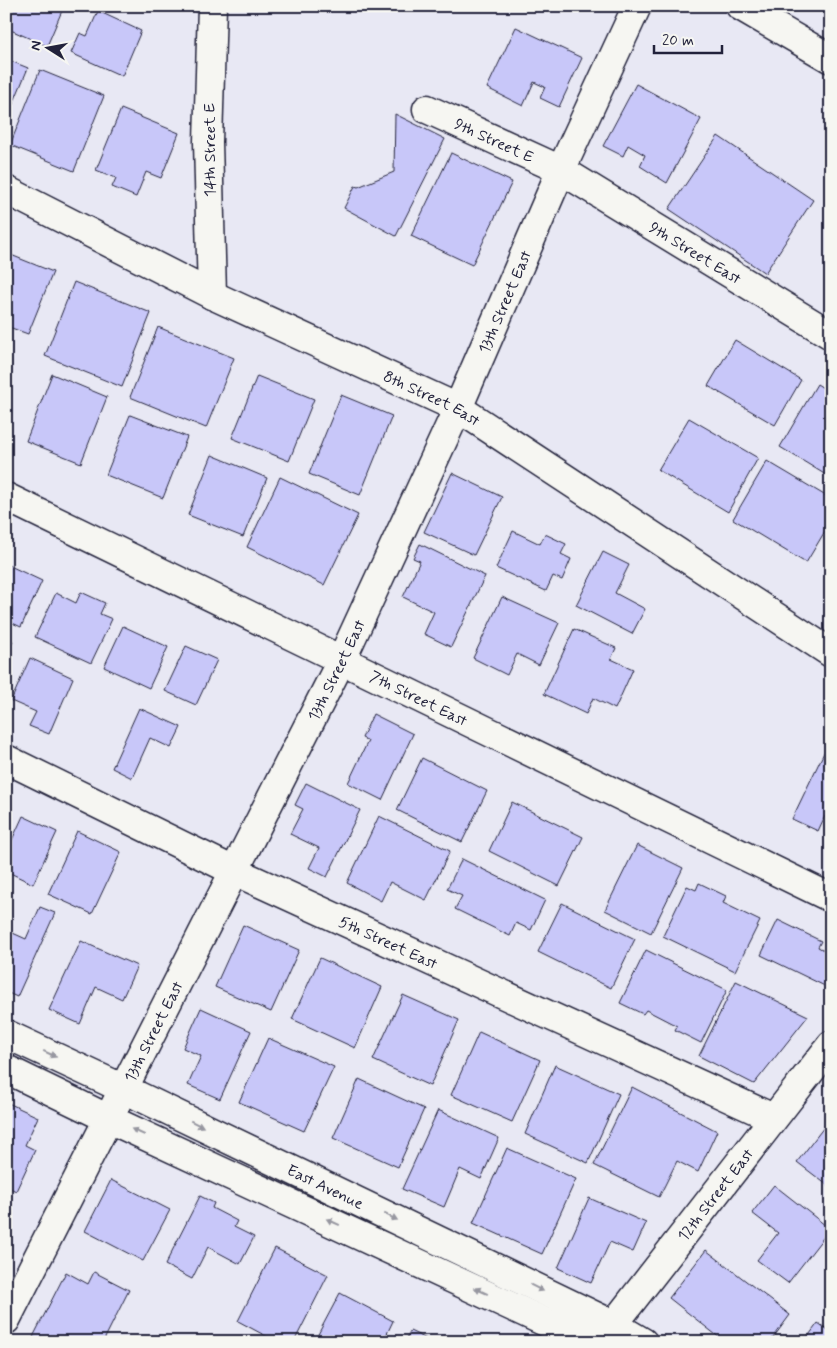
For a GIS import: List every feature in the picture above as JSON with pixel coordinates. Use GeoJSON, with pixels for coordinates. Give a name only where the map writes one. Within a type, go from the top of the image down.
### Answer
{"type":"FeatureCollection","features":[{"type":"Feature","properties":{"kind":"street","name":"14th Street E"},"geometry":{"type":"LineString","coordinates":[[212,6],[208,142],[212,295]]}},
{"type":"Feature","properties":{"kind":"street","name":"13th Street East"},"geometry":{"type":"LineString","coordinates":[[6,1320],[341,661],[458,408],[561,170],[637,6]]}},
{"type":"Feature","properties":{"kind":"street"},"geometry":{"type":"LineString","coordinates":[[740,6],[831,59]]}},
{"type":"Feature","properties":{"kind":"street","name":"9th Street E"},"geometry":{"type":"LineString","coordinates":[[427,109],[561,170]]}},
{"type":"Feature","properties":{"kind":"street","name":"9th Street East"},"geometry":{"type":"LineString","coordinates":[[561,170],[831,335]]}},
{"type":"Feature","properties":{"kind":"street","name":"8th Street East"},"geometry":{"type":"LineString","coordinates":[[6,190],[212,295],[458,408],[831,653]]}},
{"type":"Feature","properties":{"kind":"street","name":"7th Street East"},"geometry":{"type":"LineString","coordinates":[[6,497],[831,898]]}},
{"type":"Feature","properties":{"kind":"street","name":"5th Street East"},"geometry":{"type":"LineString","coordinates":[[6,759],[234,871],[773,1118]]}},
{"type":"Feature","properties":{"kind":"street","name":"East Avenue"},"geometry":{"type":"LineString","coordinates":[[6,1034],[124,1089],[607,1333],[643,1342]]}},
{"type":"Feature","properties":{"kind":"street","name":"12th Street East"},"geometry":{"type":"LineString","coordinates":[[607,1333],[831,1045]]}},
{"type":"Feature","properties":{"kind":"street","name":"East Avenue"},"geometry":{"type":"LineString","coordinates":[[6,1069],[109,1119],[588,1342]]}},
{"type":"Feature","properties":{"kind":"building"},"geometry":{"type":"Polygon","coordinates":[[[6,6],[64,6],[47,46],[6,28],[6,6]]]}},
{"type":"Feature","properties":{"kind":"building"},"geometry":{"type":"Polygon","coordinates":[[[98,11],[141,31],[122,76],[71,53],[80,33],[87,36],[98,11]]]}},
{"type":"Feature","properties":{"kind":"building"},"geometry":{"type":"Polygon","coordinates":[[[516,27],[582,58],[559,107],[540,98],[545,87],[534,82],[523,106],[487,88],[516,27]]]}},
{"type":"Feature","properties":{"kind":"building"},"geometry":{"type":"Polygon","coordinates":[[[6,59],[28,68],[6,121],[6,59]]]}},
{"type":"Feature","properties":{"kind":"building"},"geometry":{"type":"Polygon","coordinates":[[[40,70],[104,96],[74,171],[10,145],[40,70]]]}},
{"type":"Feature","properties":{"kind":"building"},"geometry":{"type":"Polygon","coordinates":[[[636,84],[701,119],[667,183],[640,166],[645,155],[628,145],[623,156],[603,146],[636,84]]]}},
{"type":"Feature","properties":{"kind":"building"},"geometry":{"type":"Polygon","coordinates":[[[121,109],[179,133],[161,178],[146,172],[136,197],[112,187],[116,178],[96,170],[121,109]]]}},
{"type":"Feature","properties":{"kind":"building"},"geometry":{"type":"Polygon","coordinates":[[[395,114],[445,139],[396,236],[344,208],[355,186],[358,187],[394,172],[395,114]]]}},
{"type":"Feature","properties":{"kind":"building"},"geometry":{"type":"Polygon","coordinates":[[[718,136],[813,200],[765,273],[669,209],[718,136]]]}},
{"type":"Feature","properties":{"kind":"building"},"geometry":{"type":"Polygon","coordinates":[[[451,153],[512,182],[472,265],[411,236],[451,153]]]}},
{"type":"Feature","properties":{"kind":"building"},"geometry":{"type":"Polygon","coordinates":[[[6,253],[53,272],[28,334],[6,326],[6,253]]]}},
{"type":"Feature","properties":{"kind":"building"},"geometry":{"type":"Polygon","coordinates":[[[74,282],[151,313],[122,387],[45,356],[74,282]]]}},
{"type":"Feature","properties":{"kind":"building"},"geometry":{"type":"Polygon","coordinates":[[[158,327],[234,358],[206,428],[130,397],[158,327]]]}},
{"type":"Feature","properties":{"kind":"building"},"geometry":{"type":"Polygon","coordinates":[[[735,340],[801,380],[775,425],[708,386],[735,340]]]}},
{"type":"Feature","properties":{"kind":"building"},"geometry":{"type":"Polygon","coordinates":[[[52,374],[107,397],[81,463],[26,441],[52,374]]]}},
{"type":"Feature","properties":{"kind":"building"},"geometry":{"type":"Polygon","coordinates":[[[257,376],[314,399],[289,461],[232,438],[257,376]]]}},
{"type":"Feature","properties":{"kind":"building"},"geometry":{"type":"Polygon","coordinates":[[[817,384],[831,393],[831,478],[780,447],[817,384]]]}},
{"type":"Feature","properties":{"kind":"building"},"geometry":{"type":"Polygon","coordinates":[[[341,395],[392,416],[360,495],[309,474],[341,395]]]}},
{"type":"Feature","properties":{"kind":"building"},"geometry":{"type":"Polygon","coordinates":[[[130,415],[187,437],[163,498],[106,475],[130,415]]]}},
{"type":"Feature","properties":{"kind":"building"},"geometry":{"type":"Polygon","coordinates":[[[689,418],[758,458],[728,512],[658,470],[689,418]]]}},
{"type":"Feature","properties":{"kind":"building"},"geometry":{"type":"Polygon","coordinates":[[[212,455],[267,478],[243,537],[188,515],[212,455]]]}},
{"type":"Feature","properties":{"kind":"building"},"geometry":{"type":"Polygon","coordinates":[[[767,461],[831,499],[831,521],[806,563],[733,519],[767,461]]]}},
{"type":"Feature","properties":{"kind":"building"},"geometry":{"type":"Polygon","coordinates":[[[452,473],[502,497],[474,555],[424,532],[452,473]]]}},
{"type":"Feature","properties":{"kind":"building"},"geometry":{"type":"Polygon","coordinates":[[[280,477],[358,515],[324,585],[247,547],[280,477]]]}},
{"type":"Feature","properties":{"kind":"building"},"geometry":{"type":"Polygon","coordinates":[[[513,531],[540,544],[545,534],[566,544],[561,554],[571,559],[562,580],[553,576],[546,591],[496,568],[513,531]]]}},
{"type":"Feature","properties":{"kind":"building"},"geometry":{"type":"Polygon","coordinates":[[[420,544],[485,576],[451,647],[424,634],[434,612],[403,597],[420,561],[413,558],[420,544]]]}},
{"type":"Feature","properties":{"kind":"building"},"geometry":{"type":"Polygon","coordinates":[[[603,552],[629,565],[615,593],[645,609],[632,634],[576,605],[603,552]]]}},
{"type":"Feature","properties":{"kind":"building"},"geometry":{"type":"Polygon","coordinates":[[[8,565],[42,581],[21,627],[6,620],[6,568],[8,565]]]}},
{"type":"Feature","properties":{"kind":"building"},"geometry":{"type":"Polygon","coordinates":[[[81,592],[105,603],[100,614],[112,619],[91,663],[35,637],[56,593],[76,603],[81,592]]]}},
{"type":"Feature","properties":{"kind":"building"},"geometry":{"type":"Polygon","coordinates":[[[502,597],[559,623],[539,665],[517,654],[507,675],[473,658],[502,597]]]}},
{"type":"Feature","properties":{"kind":"building"},"geometry":{"type":"Polygon","coordinates":[[[123,626],[168,647],[149,688],[104,667],[123,626]]]}},
{"type":"Feature","properties":{"kind":"building"},"geometry":{"type":"Polygon","coordinates":[[[574,629],[616,648],[611,659],[633,669],[615,709],[593,698],[586,714],[544,694],[574,629]]]}},
{"type":"Feature","properties":{"kind":"building"},"geometry":{"type":"Polygon","coordinates":[[[6,638],[13,641],[6,656],[6,638]]]}},
{"type":"Feature","properties":{"kind":"building"},"geometry":{"type":"Polygon","coordinates":[[[186,646],[217,660],[196,705],[165,691],[186,646]]]}},
{"type":"Feature","properties":{"kind":"building"},"geometry":{"type":"Polygon","coordinates":[[[30,658],[73,678],[49,734],[29,726],[36,712],[11,701],[30,658]]]}},
{"type":"Feature","properties":{"kind":"building"},"geometry":{"type":"Polygon","coordinates":[[[139,708],[181,727],[171,748],[150,738],[132,778],[112,768],[139,708]]]}},
{"type":"Feature","properties":{"kind":"building"},"geometry":{"type":"Polygon","coordinates":[[[373,714],[413,734],[382,800],[348,783],[368,741],[362,738],[373,714]]]}},
{"type":"Feature","properties":{"kind":"building"},"geometry":{"type":"Polygon","coordinates":[[[831,738],[831,819],[825,816],[818,831],[792,819],[831,738]]]}},
{"type":"Feature","properties":{"kind":"building"},"geometry":{"type":"Polygon","coordinates":[[[422,758],[487,791],[462,842],[397,810],[422,758]]]}},
{"type":"Feature","properties":{"kind":"building"},"geometry":{"type":"Polygon","coordinates":[[[306,783],[360,810],[327,877],[309,868],[319,848],[290,834],[303,809],[295,805],[306,783]]]}},
{"type":"Feature","properties":{"kind":"building"},"geometry":{"type":"Polygon","coordinates":[[[512,802],[583,837],[559,886],[489,851],[512,802]]]}},
{"type":"Feature","properties":{"kind":"building"},"geometry":{"type":"Polygon","coordinates":[[[23,816],[57,832],[33,884],[6,871],[6,853],[23,816]]]}},
{"type":"Feature","properties":{"kind":"building"},"geometry":{"type":"Polygon","coordinates":[[[379,816],[450,851],[426,900],[390,882],[381,901],[347,883],[379,816]]]}},
{"type":"Feature","properties":{"kind":"building"},"geometry":{"type":"Polygon","coordinates":[[[77,831],[121,852],[92,914],[48,894],[77,831]]]}},
{"type":"Feature","properties":{"kind":"building"},"geometry":{"type":"Polygon","coordinates":[[[637,845],[683,868],[651,933],[605,910],[637,845]]]}},
{"type":"Feature","properties":{"kind":"building"},"geometry":{"type":"Polygon","coordinates":[[[462,859],[545,900],[531,930],[516,923],[510,936],[455,909],[462,896],[447,889],[462,859]]]}},
{"type":"Feature","properties":{"kind":"building"},"geometry":{"type":"Polygon","coordinates":[[[699,883],[726,896],[723,903],[760,921],[735,971],[663,936],[687,886],[696,890],[699,883]]]}},
{"type":"Feature","properties":{"kind":"building"},"geometry":{"type":"Polygon","coordinates":[[[562,903],[635,939],[611,988],[538,952],[562,903]]]}},
{"type":"Feature","properties":{"kind":"building"},"geometry":{"type":"Polygon","coordinates":[[[40,907],[55,913],[17,997],[6,992],[6,930],[26,939],[40,907]]]}},
{"type":"Feature","properties":{"kind":"building"},"geometry":{"type":"Polygon","coordinates":[[[778,920],[821,941],[818,947],[831,954],[831,989],[761,955],[778,920]]]}},
{"type":"Feature","properties":{"kind":"building"},"geometry":{"type":"Polygon","coordinates":[[[243,925],[299,950],[271,1012],[215,987],[243,925]]]}},
{"type":"Feature","properties":{"kind":"building"},"geometry":{"type":"Polygon","coordinates":[[[81,941],[137,966],[122,999],[96,987],[80,1024],[49,1010],[81,941]]]}},
{"type":"Feature","properties":{"kind":"building"},"geometry":{"type":"Polygon","coordinates":[[[646,950],[727,990],[701,1043],[675,1030],[677,1026],[646,1010],[643,1014],[620,1003],[646,950]]]}},
{"type":"Feature","properties":{"kind":"building"},"geometry":{"type":"Polygon","coordinates":[[[320,958],[382,987],[355,1048],[292,1019],[320,958]]]}},
{"type":"Feature","properties":{"kind":"building"},"geometry":{"type":"Polygon","coordinates":[[[736,981],[808,1016],[754,1084],[699,1056],[736,981]]]}},
{"type":"Feature","properties":{"kind":"building"},"geometry":{"type":"Polygon","coordinates":[[[403,995],[459,1020],[430,1086],[373,1060],[403,995]]]}},
{"type":"Feature","properties":{"kind":"building"},"geometry":{"type":"Polygon","coordinates":[[[201,1008],[251,1031],[220,1099],[188,1085],[201,1056],[183,1048],[201,1008]]]}},
{"type":"Feature","properties":{"kind":"building"},"geometry":{"type":"Polygon","coordinates":[[[479,1032],[540,1060],[512,1122],[451,1095],[479,1032]]]}},
{"type":"Feature","properties":{"kind":"building"},"geometry":{"type":"Polygon","coordinates":[[[268,1038],[334,1067],[304,1131],[239,1102],[268,1038]]]}},
{"type":"Feature","properties":{"kind":"building"},"geometry":{"type":"Polygon","coordinates":[[[555,1065],[619,1094],[588,1163],[525,1134],[555,1065]]]}},
{"type":"Feature","properties":{"kind":"building"},"geometry":{"type":"Polygon","coordinates":[[[359,1079],[424,1109],[398,1167],[333,1138],[359,1079]]]}},
{"type":"Feature","properties":{"kind":"building"},"geometry":{"type":"Polygon","coordinates":[[[632,1087],[717,1131],[698,1172],[677,1161],[659,1197],[594,1165],[632,1087]]]}},
{"type":"Feature","properties":{"kind":"building"},"geometry":{"type":"Polygon","coordinates":[[[6,1102],[38,1117],[25,1145],[35,1150],[16,1191],[6,1186],[6,1102]]]}},
{"type":"Feature","properties":{"kind":"building"},"geometry":{"type":"Polygon","coordinates":[[[438,1110],[499,1138],[481,1179],[460,1169],[444,1207],[402,1189],[438,1110]]]}},
{"type":"Feature","properties":{"kind":"building"},"geometry":{"type":"Polygon","coordinates":[[[831,1118],[831,1188],[797,1162],[831,1118]]]}},
{"type":"Feature","properties":{"kind":"building"},"geometry":{"type":"Polygon","coordinates":[[[507,1148],[576,1179],[542,1254],[473,1223],[507,1148]]]}},
{"type":"Feature","properties":{"kind":"building"},"geometry":{"type":"Polygon","coordinates":[[[111,1180],[170,1210],[143,1261],[85,1231],[111,1180]]]}},
{"type":"Feature","properties":{"kind":"building"},"geometry":{"type":"Polygon","coordinates":[[[774,1185],[830,1229],[788,1283],[757,1260],[778,1233],[752,1213],[774,1185]]]}},
{"type":"Feature","properties":{"kind":"building"},"geometry":{"type":"Polygon","coordinates":[[[200,1196],[214,1203],[212,1208],[237,1221],[234,1227],[254,1237],[240,1264],[208,1247],[192,1279],[165,1265],[200,1196]]]}},
{"type":"Feature","properties":{"kind":"building"},"geometry":{"type":"Polygon","coordinates":[[[589,1198],[646,1223],[633,1252],[610,1242],[591,1283],[558,1268],[589,1198]]]}},
{"type":"Feature","properties":{"kind":"building"},"geometry":{"type":"Polygon","coordinates":[[[275,1248],[328,1275],[294,1342],[277,1342],[238,1321],[275,1248]]]}},
{"type":"Feature","properties":{"kind":"building"},"geometry":{"type":"Polygon","coordinates":[[[706,1250],[790,1315],[770,1342],[725,1342],[669,1298],[706,1250]]]}},
{"type":"Feature","properties":{"kind":"building"},"geometry":{"type":"Polygon","coordinates":[[[66,1272],[88,1284],[94,1272],[129,1290],[103,1342],[43,1342],[33,1337],[66,1272]]]}},
{"type":"Feature","properties":{"kind":"building"},"geometry":{"type":"Polygon","coordinates":[[[340,1293],[393,1321],[383,1342],[314,1342],[340,1293]]]}},
{"type":"Feature","properties":{"kind":"building"},"geometry":{"type":"Polygon","coordinates":[[[818,1323],[831,1332],[831,1342],[804,1342],[818,1323]]]}},
{"type":"Feature","properties":{"kind":"building"},"geometry":{"type":"Polygon","coordinates":[[[410,1331],[433,1342],[405,1342],[410,1331]]]}}]}
